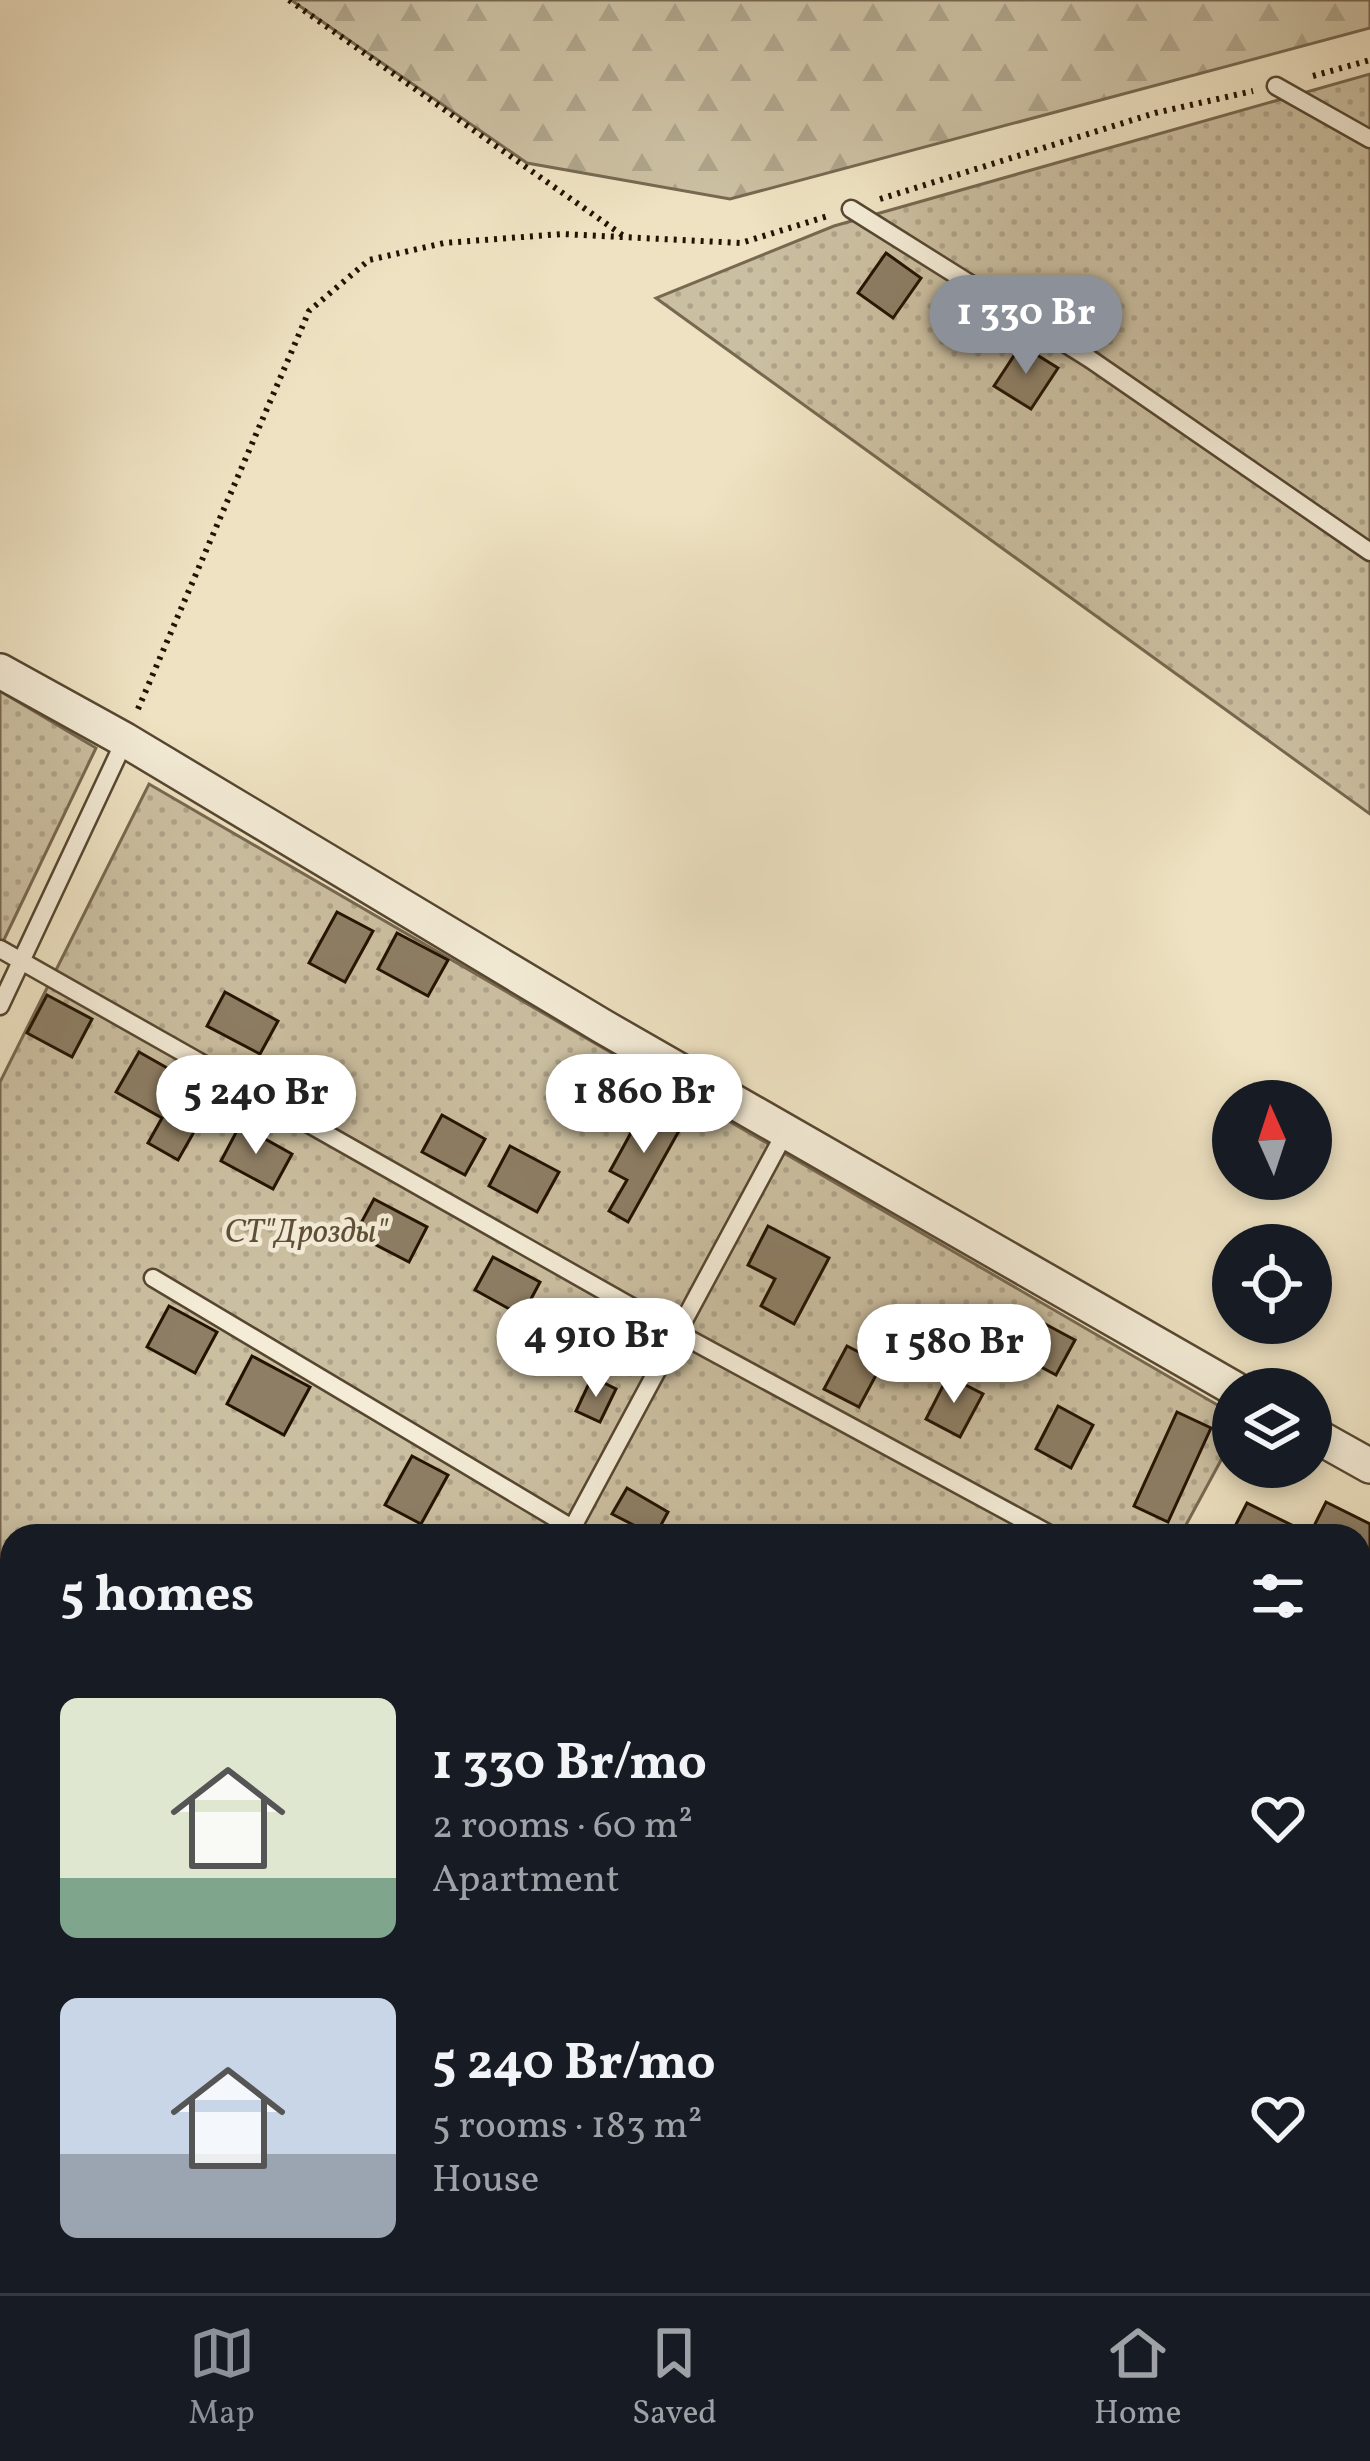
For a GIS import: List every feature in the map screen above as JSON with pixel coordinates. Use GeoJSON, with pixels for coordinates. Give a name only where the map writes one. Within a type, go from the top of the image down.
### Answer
{"type":"FeatureCollection","features":[{"type":"Feature","properties":{"kind":"street"},"geometry":{"type":"LineString","coordinates":[[0,671],[125,740],[602,1026],[1212,1376]]}},
{"type":"Feature","properties":{"kind":"street"},"geometry":{"type":"LineString","coordinates":[[1332,1444],[1370,1466]]}},
{"type":"Feature","properties":{"kind":"lane"},"geometry":{"type":"LineString","coordinates":[[1276,86],[1370,139]]}},
{"type":"Feature","properties":{"kind":"lane"},"geometry":{"type":"LineString","coordinates":[[851,209],[1090,359],[1370,552]]}},
{"type":"Feature","properties":{"kind":"lane"},"geometry":{"type":"LineString","coordinates":[[0,1006],[125,740]]}},
{"type":"Feature","properties":{"kind":"lane"},"geometry":{"type":"LineString","coordinates":[[0,949],[679,1333],[1031,1524]]}},
{"type":"Feature","properties":{"kind":"lane"},"geometry":{"type":"LineString","coordinates":[[574,1524],[786,1131]]}},
{"type":"Feature","properties":{"kind":"lane"},"geometry":{"type":"LineString","coordinates":[[153,1278],[557,1524]]}},
{"type":"Feature","properties":{"kind":"path"},"geometry":{"type":"LineString","coordinates":[[289,0],[628,238]]}},
{"type":"Feature","properties":{"kind":"path"},"geometry":{"type":"LineString","coordinates":[[125,740],[309,310],[369,260],[444,243],[538,236],[741,243],[1155,112],[1370,60]]}},
{"type":"Feature","properties":{"kind":"green space"},"geometry":{"type":"Polygon","coordinates":[[[291,0],[1370,0],[1370,28],[730,199],[527,163],[291,0]]]}},
{"type":"Feature","properties":{"kind":"green space"},"geometry":{"type":"Polygon","coordinates":[[[1370,74],[1370,814],[656,298],[834,226],[1370,74]]]}},
{"type":"Feature","properties":{"kind":"green space"},"geometry":{"type":"Polygon","coordinates":[[[0,691],[96,748],[0,948],[0,691]]]}},
{"type":"Feature","properties":{"kind":"green space","name":"СТ\"Дрозды\""},"geometry":{"type":"Polygon","coordinates":[[[149,784],[1212,1402],[1212,1477],[1186,1524],[0,1524],[0,1082],[149,784]]]}},
{"type":"Feature","properties":{"kind":"building"},"geometry":{"type":"Polygon","coordinates":[[[886,253],[921,278],[893,318],[858,293],[886,253]]]}},
{"type":"Feature","properties":{"kind":"building"},"geometry":{"type":"Polygon","coordinates":[[[1021,345],[1058,368],[1031,409],[994,386],[1021,345]]]}},
{"type":"Feature","properties":{"kind":"building"},"geometry":{"type":"Polygon","coordinates":[[[337,912],[373,931],[345,982],[309,963],[337,912]]]}},
{"type":"Feature","properties":{"kind":"building"},"geometry":{"type":"Polygon","coordinates":[[[397,933],[448,960],[428,996],[378,969],[397,933]]]}},
{"type":"Feature","properties":{"kind":"building"},"geometry":{"type":"Polygon","coordinates":[[[225,992],[278,1021],[260,1054],[207,1026],[225,992]]]}},
{"type":"Feature","properties":{"kind":"building"},"geometry":{"type":"Polygon","coordinates":[[[47,995],[92,1019],[72,1057],[27,1033],[47,995]]]}},
{"type":"Feature","properties":{"kind":"building"},"geometry":{"type":"Polygon","coordinates":[[[139,1052],[215,1095],[178,1160],[148,1143],[162,1118],[116,1092],[139,1052]]]}},
{"type":"Feature","properties":{"kind":"building"},"geometry":{"type":"Polygon","coordinates":[[[649,1100],[685,1120],[628,1222],[609,1211],[627,1180],[610,1171],[649,1100]]]}},
{"type":"Feature","properties":{"kind":"building"},"geometry":{"type":"Polygon","coordinates":[[[442,1115],[485,1139],[465,1175],[422,1152],[442,1115]]]}},
{"type":"Feature","properties":{"kind":"building"},"geometry":{"type":"Polygon","coordinates":[[[240,1125],[292,1154],[273,1189],[221,1161],[240,1125]]]}},
{"type":"Feature","properties":{"kind":"building"},"geometry":{"type":"Polygon","coordinates":[[[510,1146],[559,1172],[537,1212],[489,1186],[510,1146]]]}},
{"type":"Feature","properties":{"kind":"building"},"geometry":{"type":"Polygon","coordinates":[[[374,1199],[427,1227],[409,1262],[355,1234],[374,1199]]]}},
{"type":"Feature","properties":{"kind":"building"},"geometry":{"type":"Polygon","coordinates":[[[768,1226],[829,1258],[794,1324],[761,1306],[775,1279],[748,1265],[768,1226]]]}},
{"type":"Feature","properties":{"kind":"building"},"geometry":{"type":"Polygon","coordinates":[[[493,1257],[540,1282],[522,1316],[475,1290],[493,1257]]]}},
{"type":"Feature","properties":{"kind":"building"},"geometry":{"type":"Polygon","coordinates":[[[169,1306],[217,1332],[195,1373],[147,1347],[169,1306]]]}},
{"type":"Feature","properties":{"kind":"building"},"geometry":{"type":"Polygon","coordinates":[[[1034,1318],[1075,1340],[1056,1375],[1015,1353],[1034,1318]]]}},
{"type":"Feature","properties":{"kind":"building"},"geometry":{"type":"Polygon","coordinates":[[[847,1346],[882,1364],[859,1407],[824,1389],[847,1346]]]}},
{"type":"Feature","properties":{"kind":"building"},"geometry":{"type":"Polygon","coordinates":[[[252,1356],[310,1387],[284,1435],[227,1404],[252,1356]]]}},
{"type":"Feature","properties":{"kind":"building"},"geometry":{"type":"Polygon","coordinates":[[[948,1376],[983,1394],[960,1437],[926,1419],[948,1376]]]}},
{"type":"Feature","properties":{"kind":"building"},"geometry":{"type":"Polygon","coordinates":[[[592,1377],[616,1389],[600,1422],[576,1411],[592,1377]]]}},
{"type":"Feature","properties":{"kind":"building"},"geometry":{"type":"Polygon","coordinates":[[[1058,1406],[1093,1425],[1071,1468],[1036,1449],[1058,1406]]]}},
{"type":"Feature","properties":{"kind":"building"},"geometry":{"type":"Polygon","coordinates":[[[1177,1412],[1211,1428],[1168,1522],[1134,1506],[1177,1412]]]}},
{"type":"Feature","properties":{"kind":"building"},"geometry":{"type":"Polygon","coordinates":[[[412,1456],[448,1475],[421,1524],[385,1505],[412,1456]]]}},
{"type":"Feature","properties":{"kind":"building"},"geometry":{"type":"Polygon","coordinates":[[[627,1488],[668,1512],[662,1524],[632,1524],[612,1514],[627,1488]]]}},
{"type":"Feature","properties":{"kind":"building"},"geometry":{"type":"Polygon","coordinates":[[[1326,1502],[1370,1524],[1315,1524],[1326,1502]]]}},
{"type":"Feature","properties":{"kind":"building"},"geometry":{"type":"Polygon","coordinates":[[[1247,1503],[1290,1524],[1236,1524],[1247,1503]]]}}]}
